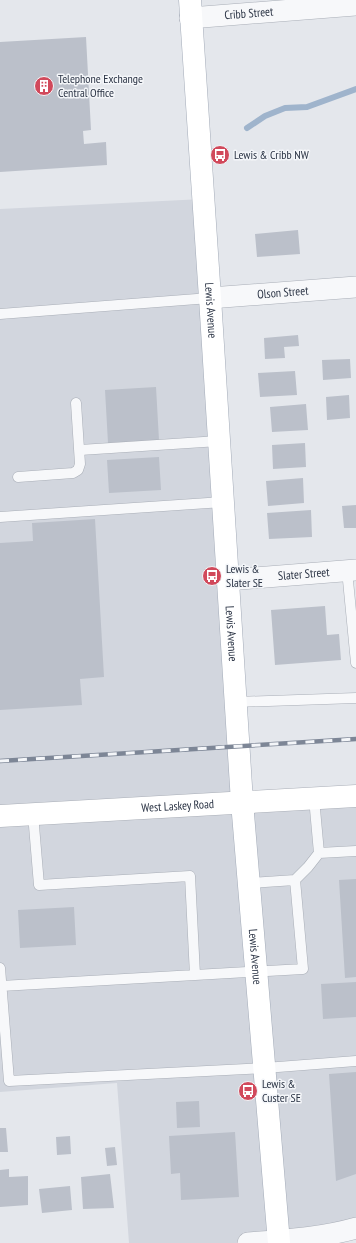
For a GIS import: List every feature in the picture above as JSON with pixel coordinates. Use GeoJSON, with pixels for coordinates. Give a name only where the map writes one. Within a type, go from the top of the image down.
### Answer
{"type":"FeatureCollection","features":[{"type":"Feature","properties":{"kind":"main road","name":"Lewis Avenue"},"geometry":{"type":"LineString","coordinates":[[190,9],[242,802],[279,1242]]}},
{"type":"Feature","properties":{"kind":"main road","name":"West Laskey Road"},"geometry":{"type":"LineString","coordinates":[[0,816],[356,796]]}},
{"type":"Feature","properties":{"kind":"street","name":"Cribb Street"},"geometry":{"type":"LineString","coordinates":[[190,9],[356,6]]}},
{"type":"Feature","properties":{"kind":"street","name":"Olson Street"},"geometry":{"type":"LineString","coordinates":[[210,298],[356,287]]}},
{"type":"Feature","properties":{"kind":"street","name":"Slater Street"},"geometry":{"type":"LineString","coordinates":[[228,580],[352,570]]}},
{"type":"Feature","properties":{"kind":"street"},"geometry":{"type":"LineString","coordinates":[[248,1243],[279,1242],[338,1233],[356,1228]]}},
{"type":"Feature","properties":{"kind":"lane"},"geometry":{"type":"LineString","coordinates":[[0,314],[210,298]]}},
{"type":"Feature","properties":{"kind":"lane"},"geometry":{"type":"LineString","coordinates":[[18,477],[73,473],[78,470],[80,464],[80,450],[76,403]]}},
{"type":"Feature","properties":{"kind":"lane"},"geometry":{"type":"LineString","coordinates":[[80,450],[219,441]]}},
{"type":"Feature","properties":{"kind":"lane"},"geometry":{"type":"LineString","coordinates":[[0,517],[223,502]]}},
{"type":"Feature","properties":{"kind":"lane"},"geometry":{"type":"LineString","coordinates":[[352,570],[356,663]]}},
{"type":"Feature","properties":{"kind":"lane"},"geometry":{"type":"LineString","coordinates":[[236,702],[356,698]]}},
{"type":"Feature","properties":{"kind":"lane"},"geometry":{"type":"LineString","coordinates":[[249,883],[295,880],[319,853],[314,798]]}},
{"type":"Feature","properties":{"kind":"lane"},"geometry":{"type":"LineString","coordinates":[[33,814],[39,885],[190,876],[195,975]]}},
{"type":"Feature","properties":{"kind":"lane"},"geometry":{"type":"LineString","coordinates":[[319,853],[356,851]]}},
{"type":"Feature","properties":{"kind":"lane"},"geometry":{"type":"LineString","coordinates":[[2,986],[303,969],[295,880]]}},
{"type":"Feature","properties":{"kind":"lane"},"geometry":{"type":"LineString","coordinates":[[0,968],[9,1081],[265,1068],[356,1061]]}},
{"type":"Feature","properties":{"kind":"shaded area"},"geometry":{"type":"Polygon","coordinates":[[[203,199],[242,802],[356,795],[356,1228],[279,1243],[129,1243],[117,1083],[0,1092],[0,209],[203,199]]]}},
{"type":"Feature","properties":{"kind":"building","name":"Telephone Exchange Central Office"},"geometry":{"type":"Polygon","coordinates":[[[86,37],[91,130],[83,131],[84,144],[106,142],[107,165],[0,172],[0,42],[86,37]]]}},
{"type":"Feature","properties":{"kind":"building"},"geometry":{"type":"Polygon","coordinates":[[[298,230],[300,254],[257,257],[255,234],[298,230]]]}},
{"type":"Feature","properties":{"kind":"building"},"geometry":{"type":"Polygon","coordinates":[[[298,335],[299,346],[284,347],[285,358],[265,359],[264,338],[298,335]]]}},
{"type":"Feature","properties":{"kind":"building"},"geometry":{"type":"Polygon","coordinates":[[[350,359],[351,378],[323,380],[322,360],[350,359]]]}},
{"type":"Feature","properties":{"kind":"building"},"geometry":{"type":"Polygon","coordinates":[[[295,371],[297,395],[260,397],[258,373],[295,371]]]}},
{"type":"Feature","properties":{"kind":"building"},"geometry":{"type":"Polygon","coordinates":[[[156,387],[159,440],[108,443],[105,390],[156,387]]]}},
{"type":"Feature","properties":{"kind":"building"},"geometry":{"type":"Polygon","coordinates":[[[349,395],[350,418],[327,420],[326,397],[349,395]]]}},
{"type":"Feature","properties":{"kind":"building"},"geometry":{"type":"Polygon","coordinates":[[[306,404],[308,430],[272,432],[270,407],[306,404]]]}},
{"type":"Feature","properties":{"kind":"building"},"geometry":{"type":"Polygon","coordinates":[[[305,443],[306,467],[273,469],[272,445],[305,443]]]}},
{"type":"Feature","properties":{"kind":"building"},"geometry":{"type":"Polygon","coordinates":[[[159,457],[161,490],[109,493],[107,460],[159,457]]]}},
{"type":"Feature","properties":{"kind":"building"},"geometry":{"type":"Polygon","coordinates":[[[303,478],[304,503],[268,506],[266,481],[303,478]]]}},
{"type":"Feature","properties":{"kind":"building"},"geometry":{"type":"Polygon","coordinates":[[[356,505],[356,528],[344,528],[342,506],[356,505]]]}},
{"type":"Feature","properties":{"kind":"building"},"geometry":{"type":"Polygon","coordinates":[[[311,510],[312,537],[269,539],[267,513],[311,510]]]}},
{"type":"Feature","properties":{"kind":"building"},"geometry":{"type":"Polygon","coordinates":[[[95,519],[104,677],[80,679],[82,705],[0,710],[0,543],[33,541],[32,523],[95,519]]]}},
{"type":"Feature","properties":{"kind":"building"},"geometry":{"type":"Polygon","coordinates":[[[325,606],[327,635],[339,634],[341,660],[275,665],[271,610],[325,606]]]}},
{"type":"Feature","properties":{"kind":"building"},"geometry":{"type":"Polygon","coordinates":[[[356,879],[356,977],[345,978],[339,880],[356,879]]]}},
{"type":"Feature","properties":{"kind":"building"},"geometry":{"type":"Polygon","coordinates":[[[74,907],[76,945],[20,948],[18,910],[74,907]]]}},
{"type":"Feature","properties":{"kind":"building"},"geometry":{"type":"Polygon","coordinates":[[[356,982],[356,1017],[323,1019],[321,984],[356,982]]]}},
{"type":"Feature","properties":{"kind":"building"},"geometry":{"type":"Polygon","coordinates":[[[356,1072],[356,1174],[336,1181],[329,1074],[356,1072]]]}},
{"type":"Feature","properties":{"kind":"building"},"geometry":{"type":"Polygon","coordinates":[[[199,1101],[200,1127],[177,1128],[176,1102],[199,1101]]]}},
{"type":"Feature","properties":{"kind":"building"},"geometry":{"type":"Polygon","coordinates":[[[0,1128],[6,1128],[8,1152],[0,1152],[0,1128]]]}},
{"type":"Feature","properties":{"kind":"building"},"geometry":{"type":"Polygon","coordinates":[[[235,1132],[239,1197],[181,1200],[180,1173],[171,1174],[169,1136],[235,1132]]]}},
{"type":"Feature","properties":{"kind":"building"},"geometry":{"type":"Polygon","coordinates":[[[70,1136],[71,1154],[57,1155],[56,1137],[70,1136]]]}},
{"type":"Feature","properties":{"kind":"building"},"geometry":{"type":"Polygon","coordinates":[[[115,1147],[117,1165],[107,1166],[105,1148],[115,1147]]]}},
{"type":"Feature","properties":{"kind":"building"},"geometry":{"type":"Polygon","coordinates":[[[9,1169],[9,1177],[28,1176],[28,1205],[0,1207],[0,1170],[9,1169]]]}},
{"type":"Feature","properties":{"kind":"building"},"geometry":{"type":"Polygon","coordinates":[[[110,1174],[114,1208],[83,1209],[81,1177],[110,1174]]]}},
{"type":"Feature","properties":{"kind":"building"},"geometry":{"type":"Polygon","coordinates":[[[70,1186],[72,1210],[42,1213],[39,1189],[70,1186]]]}},
{"type":"Feature","properties":{"kind":"waterway"},"geometry":{"type":"LineString","coordinates":[[247,128],[265,116],[285,108],[307,107],[356,89]]}},
{"type":"Feature","properties":{"kind":"railway"},"geometry":{"type":"LineString","coordinates":[[0,761],[356,739]]}},
{"type":"Feature","properties":{"kind":"place","name":"Telephone Exchange Central Office"},"geometry":{"type":"Point","coordinates":[44,86]}},
{"type":"Feature","properties":{"kind":"place","name":"Lewis & Cribb NW"},"geometry":{"type":"Point","coordinates":[220,155]}},
{"type":"Feature","properties":{"kind":"place","name":"Lewis & Slater SE"},"geometry":{"type":"Point","coordinates":[212,576]}},
{"type":"Feature","properties":{"kind":"place","name":"Lewis & Custer SE"},"geometry":{"type":"Point","coordinates":[248,1091]}}]}
